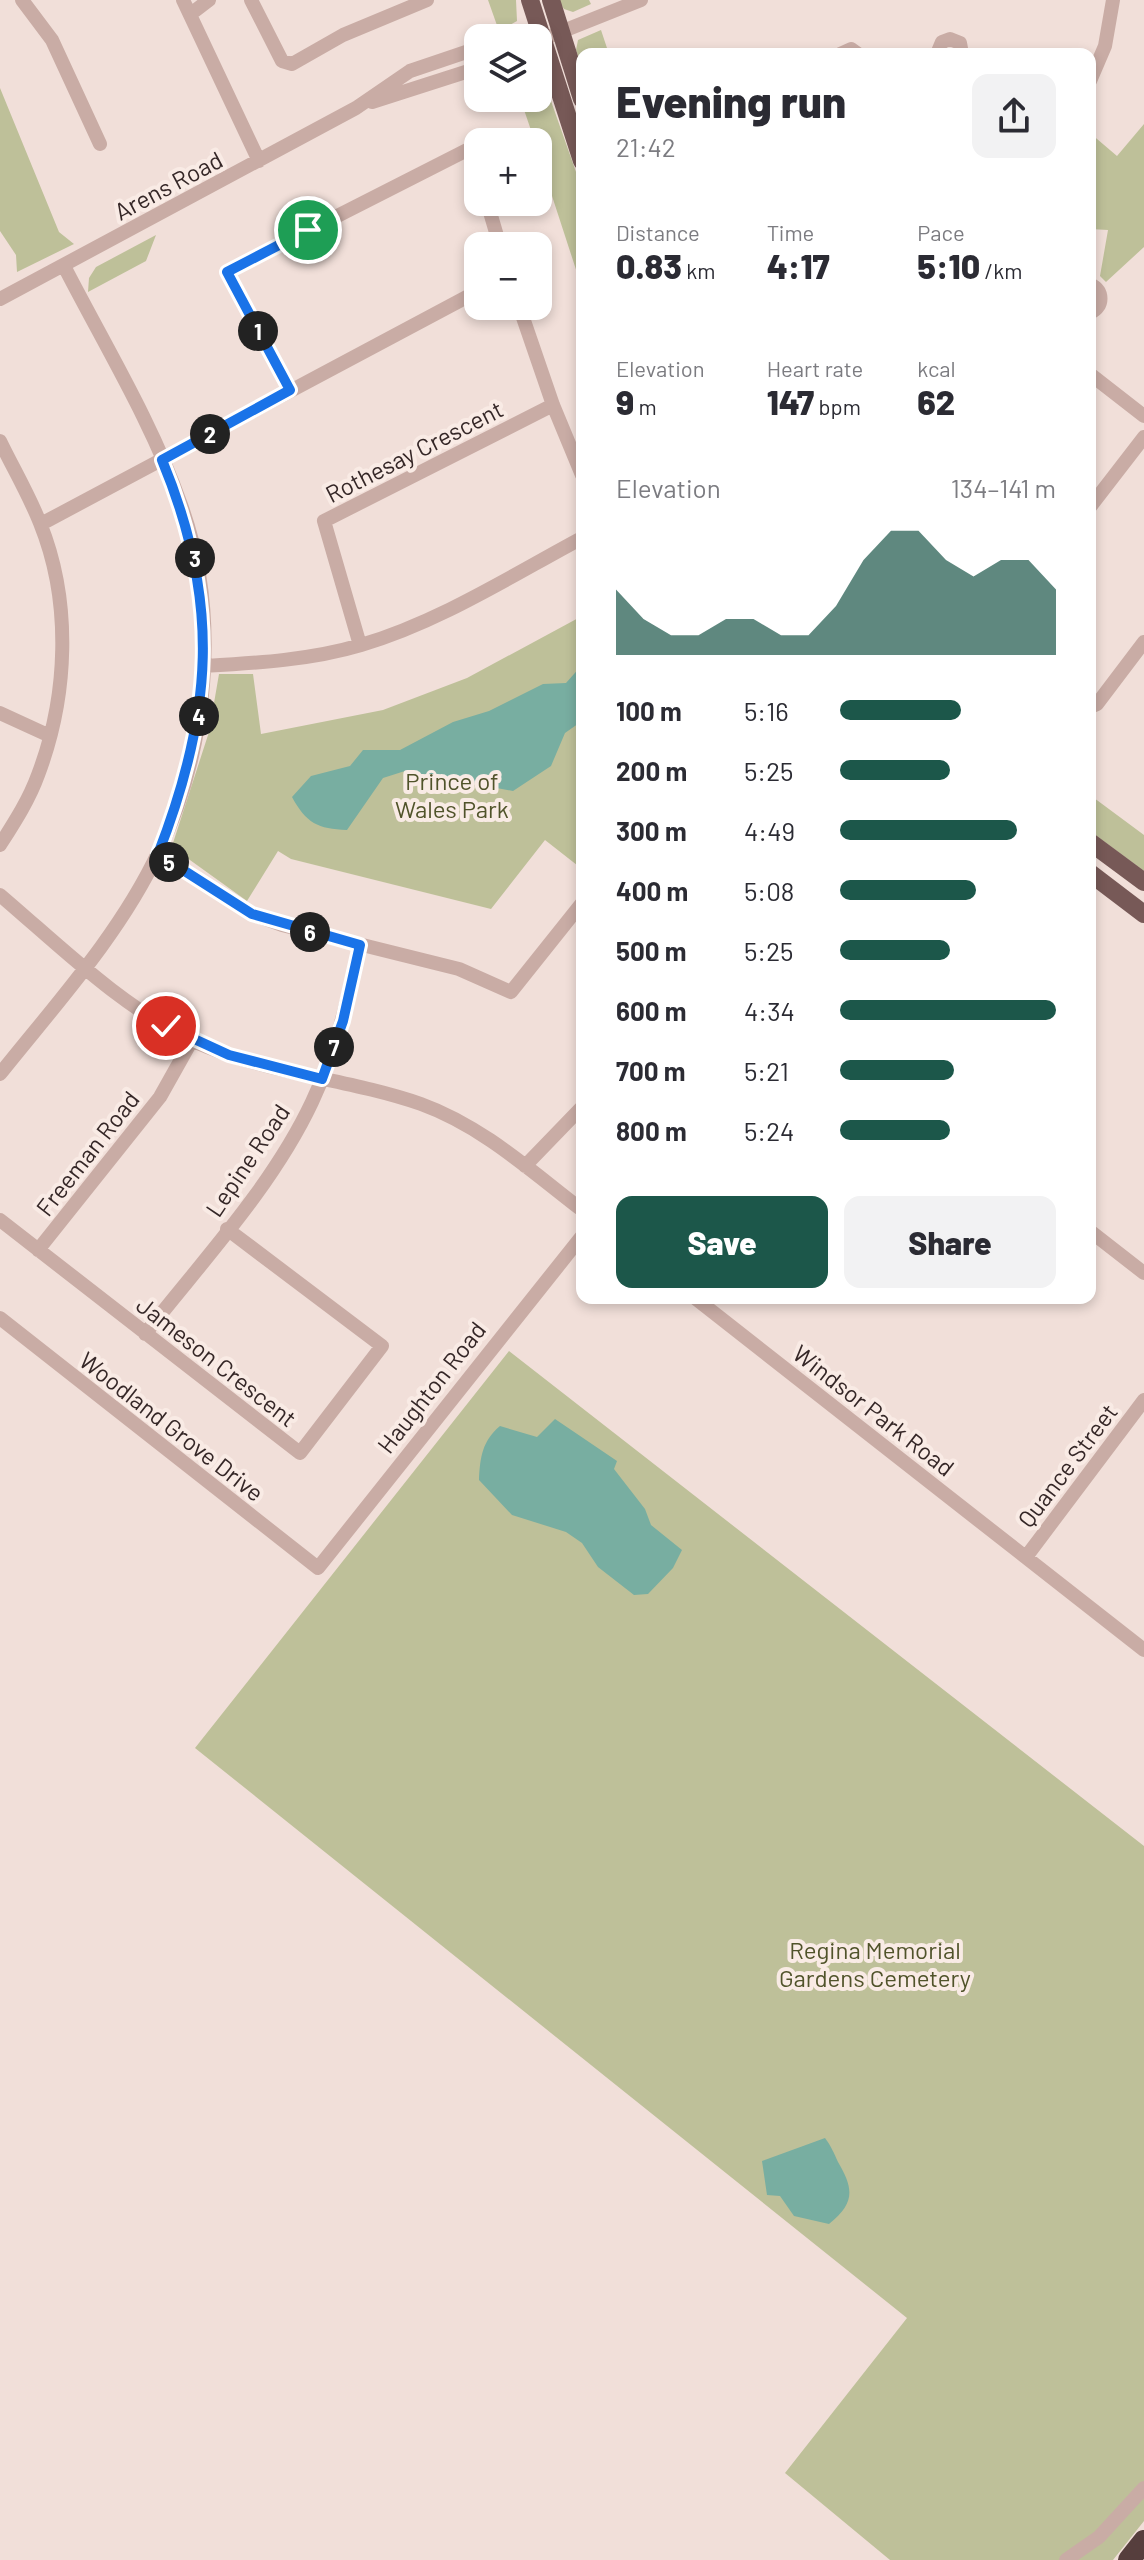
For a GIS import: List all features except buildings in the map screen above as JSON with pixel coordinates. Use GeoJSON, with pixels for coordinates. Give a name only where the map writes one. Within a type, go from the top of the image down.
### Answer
{"type":"FeatureCollection","features":[{"type":"Feature","properties":{"kind":"highway"},"geometry":{"type":"LineString","coordinates":[[1129,2560],[1144,2541]]}},
{"type":"Feature","properties":{"kind":"main road"},"geometry":{"type":"LineString","coordinates":[[530,0],[536,24]]}},
{"type":"Feature","properties":{"kind":"main road"},"geometry":{"type":"LineString","coordinates":[[551,0],[576,79]]}},
{"type":"Feature","properties":{"kind":"main road"},"geometry":{"type":"LineString","coordinates":[[552,74],[576,144]]}},
{"type":"Feature","properties":{"kind":"main road"},"geometry":{"type":"LineString","coordinates":[[1096,846],[1144,882]]}},
{"type":"Feature","properties":{"kind":"main road"},"geometry":{"type":"LineString","coordinates":[[1096,878],[1144,914]]}},
{"type":"Feature","properties":{"kind":"street"},"geometry":{"type":"LineString","coordinates":[[22,0],[52,40],[100,144]]}},
{"type":"Feature","properties":{"kind":"street"},"geometry":{"type":"LineString","coordinates":[[183,0],[192,13],[259,161]]}},
{"type":"Feature","properties":{"kind":"street"},"geometry":{"type":"LineString","coordinates":[[192,13],[209,0]]}},
{"type":"Feature","properties":{"kind":"street"},"geometry":{"type":"LineString","coordinates":[[251,0],[282,61],[292,64],[343,35],[427,0]]}},
{"type":"Feature","properties":{"kind":"street"},"geometry":{"type":"LineString","coordinates":[[552,34],[641,0]]}},
{"type":"Feature","properties":{"kind":"street"},"geometry":{"type":"LineString","coordinates":[[1096,67],[1105,46],[1113,0]]}},
{"type":"Feature","properties":{"kind":"street"},"geometry":{"type":"LineString","coordinates":[[940,48],[942,42],[950,39],[960,43],[961,48]]}},
{"type":"Feature","properties":{"kind":"street","name":"Arens Road"},"geometry":{"type":"LineString","coordinates":[[0,299],[356,108],[410,71],[464,53]]}},
{"type":"Feature","properties":{"kind":"street","name":"Arens Road"},"geometry":{"type":"LineString","coordinates":[[356,108],[464,73]]}},
{"type":"Feature","properties":{"kind":"street"},"geometry":{"type":"LineString","coordinates":[[290,390],[227,272],[464,152]]}},
{"type":"Feature","properties":{"kind":"street"},"geometry":{"type":"LineString","coordinates":[[0,1074],[85,966],[158,854],[190,762],[204,666],[202,608],[192,543],[162,460],[64,266]]}},
{"type":"Feature","properties":{"kind":"street"},"geometry":{"type":"LineString","coordinates":[[1096,288],[1101,299],[1096,308]]}},
{"type":"Feature","properties":{"kind":"street"},"geometry":{"type":"LineString","coordinates":[[41,524],[464,298]]}},
{"type":"Feature","properties":{"kind":"street"},"geometry":{"type":"LineString","coordinates":[[524,320],[576,461]]}},
{"type":"Feature","properties":{"kind":"street"},"geometry":{"type":"LineString","coordinates":[[1096,379],[1144,416]]}},
{"type":"Feature","properties":{"kind":"street","name":"Rothesay Crescent"},"geometry":{"type":"LineString","coordinates":[[360,645],[324,521],[553,405]]}},
{"type":"Feature","properties":{"kind":"street"},"geometry":{"type":"LineString","coordinates":[[1096,499],[1144,437]]}},
{"type":"Feature","properties":{"kind":"street"},"geometry":{"type":"LineString","coordinates":[[0,441],[41,524],[61,610],[60,695],[50,736],[38,777],[0,845]]}},
{"type":"Feature","properties":{"kind":"street"},"geometry":{"type":"LineString","coordinates":[[204,666],[260,663],[360,645],[412,627],[576,541]]}},
{"type":"Feature","properties":{"kind":"street"},"geometry":{"type":"LineString","coordinates":[[1096,704],[1144,642]]}},
{"type":"Feature","properties":{"kind":"street"},"geometry":{"type":"LineString","coordinates":[[0,713],[50,736]]}},
{"type":"Feature","properties":{"kind":"street"},"geometry":{"type":"LineString","coordinates":[[158,854],[252,914],[459,969],[511,992],[576,911]]}},
{"type":"Feature","properties":{"kind":"street"},"geometry":{"type":"LineString","coordinates":[[0,895],[149,1015],[192,1040],[246,1060],[391,1095],[440,1112],[490,1139],[576,1205]]}},
{"type":"Feature","properties":{"kind":"street","name":"Lepine Road"},"geometry":{"type":"LineString","coordinates":[[145,1334],[289,1145],[322,1079],[343,1021],[360,945]]}},
{"type":"Feature","properties":{"kind":"street","name":"Freeman Road"},"geometry":{"type":"LineString","coordinates":[[38,1250],[160,1097],[192,1040]]}},
{"type":"Feature","properties":{"kind":"street"},"geometry":{"type":"LineString","coordinates":[[525,1166],[576,1113]]}},
{"type":"Feature","properties":{"kind":"street","name":"Jameson Crescent"},"geometry":{"type":"LineString","coordinates":[[0,1220],[300,1453],[382,1346],[227,1229]]}},
{"type":"Feature","properties":{"kind":"street"},"geometry":{"type":"LineString","coordinates":[[1096,1236],[1144,1273]]}},
{"type":"Feature","properties":{"kind":"street","name":"Haughton Road"},"geometry":{"type":"LineString","coordinates":[[318,1568],[576,1244]]}},
{"type":"Feature","properties":{"kind":"street","name":"Windsor Park Road"},"geometry":{"type":"LineString","coordinates":[[703,1304],[1144,1650]]}},
{"type":"Feature","properties":{"kind":"street","name":"Woodland Grove Drive"},"geometry":{"type":"LineString","coordinates":[[0,1318],[318,1568]]}},
{"type":"Feature","properties":{"kind":"street","name":"Quance Street"},"geometry":{"type":"LineString","coordinates":[[1026,1557],[1144,1400]]}},
{"type":"Feature","properties":{"kind":"street"},"geometry":{"type":"LineString","coordinates":[[1066,2560],[1099,2537],[1144,2488]]}},
{"type":"Feature","properties":{"kind":"green space"},"geometry":{"type":"Polygon","coordinates":[[[488,0],[516,0],[517,21],[497,24],[488,0]]]}},
{"type":"Feature","properties":{"kind":"green space"},"geometry":{"type":"Polygon","coordinates":[[[558,0],[589,0],[591,4],[573,12],[564,9],[558,0]]]}},
{"type":"Feature","properties":{"kind":"green space"},"geometry":{"type":"Polygon","coordinates":[[[601,30],[607,48],[576,48],[578,40],[601,30]]]}},
{"type":"Feature","properties":{"kind":"green space"},"geometry":{"type":"Polygon","coordinates":[[[0,88],[59,232],[74,244],[17,272],[16,255],[0,231],[0,88]]]}},
{"type":"Feature","properties":{"kind":"green space"},"geometry":{"type":"Polygon","coordinates":[[[552,104],[576,172],[576,270],[552,196],[552,128],[530,128],[525,112],[552,112],[552,104]]]}},
{"type":"Feature","properties":{"kind":"green space"},"geometry":{"type":"Polygon","coordinates":[[[1144,124],[1144,247],[1106,282],[1100,276],[1108,230],[1096,229],[1096,138],[1117,156],[1144,124]]]}},
{"type":"Feature","properties":{"kind":"green space"},"geometry":{"type":"Polygon","coordinates":[[[156,235],[146,261],[88,292],[89,278],[96,267],[156,235]]]}},
{"type":"Feature","properties":{"kind":"green space","name":"Prince of Wales Park"},"geometry":{"type":"Polygon","coordinates":[[[576,619],[576,864],[545,840],[491,909],[291,859],[278,851],[247,901],[176,850],[173,843],[209,732],[219,674],[253,674],[261,734],[383,710],[467,678],[576,619]]]}},
{"type":"Feature","properties":{"kind":"green space"},"geometry":{"type":"Polygon","coordinates":[[[1096,799],[1144,835],[1144,871],[1096,835],[1096,799]]]}},
{"type":"Feature","properties":{"kind":"green space","name":"Regina Memorial Gardens Cemetery"},"geometry":{"type":"Polygon","coordinates":[[[509,1351],[1144,1846],[1144,2521],[1113,2560],[890,2560],[785,2473],[907,2318],[195,1748],[509,1351]]]}},
{"type":"Feature","properties":{"kind":"water"},"geometry":{"type":"Polygon","coordinates":[[[576,672],[576,725],[565,733],[551,766],[513,791],[405,771],[383,778],[347,830],[314,823],[302,813],[292,797],[311,776],[350,766],[363,750],[400,750],[453,722],[489,711],[543,684],[566,683],[576,672]]]}},
{"type":"Feature","properties":{"kind":"water"},"geometry":{"type":"Polygon","coordinates":[[[555,1419],[617,1461],[614,1469],[645,1509],[651,1525],[682,1550],[673,1568],[648,1594],[634,1595],[598,1567],[582,1543],[566,1532],[512,1515],[479,1480],[483,1450],[500,1426],[537,1437],[555,1419]]]}},
{"type":"Feature","properties":{"kind":"water"},"geometry":{"type":"Polygon","coordinates":[[[825,2138],[849,2188],[844,2209],[829,2224],[794,2216],[780,2196],[767,2195],[762,2161],[825,2138]]]}},
{"type":"Feature","properties":{"kind":"route"},"geometry":{"type":"LineString","coordinates":[[166,1026],[229,1055],[322,1079],[343,1021],[360,945],[252,914],[158,854],[190,762],[201,706],[204,666],[202,608],[192,543],[182,506],[162,460],[290,390],[227,272],[308,230]]}}]}
